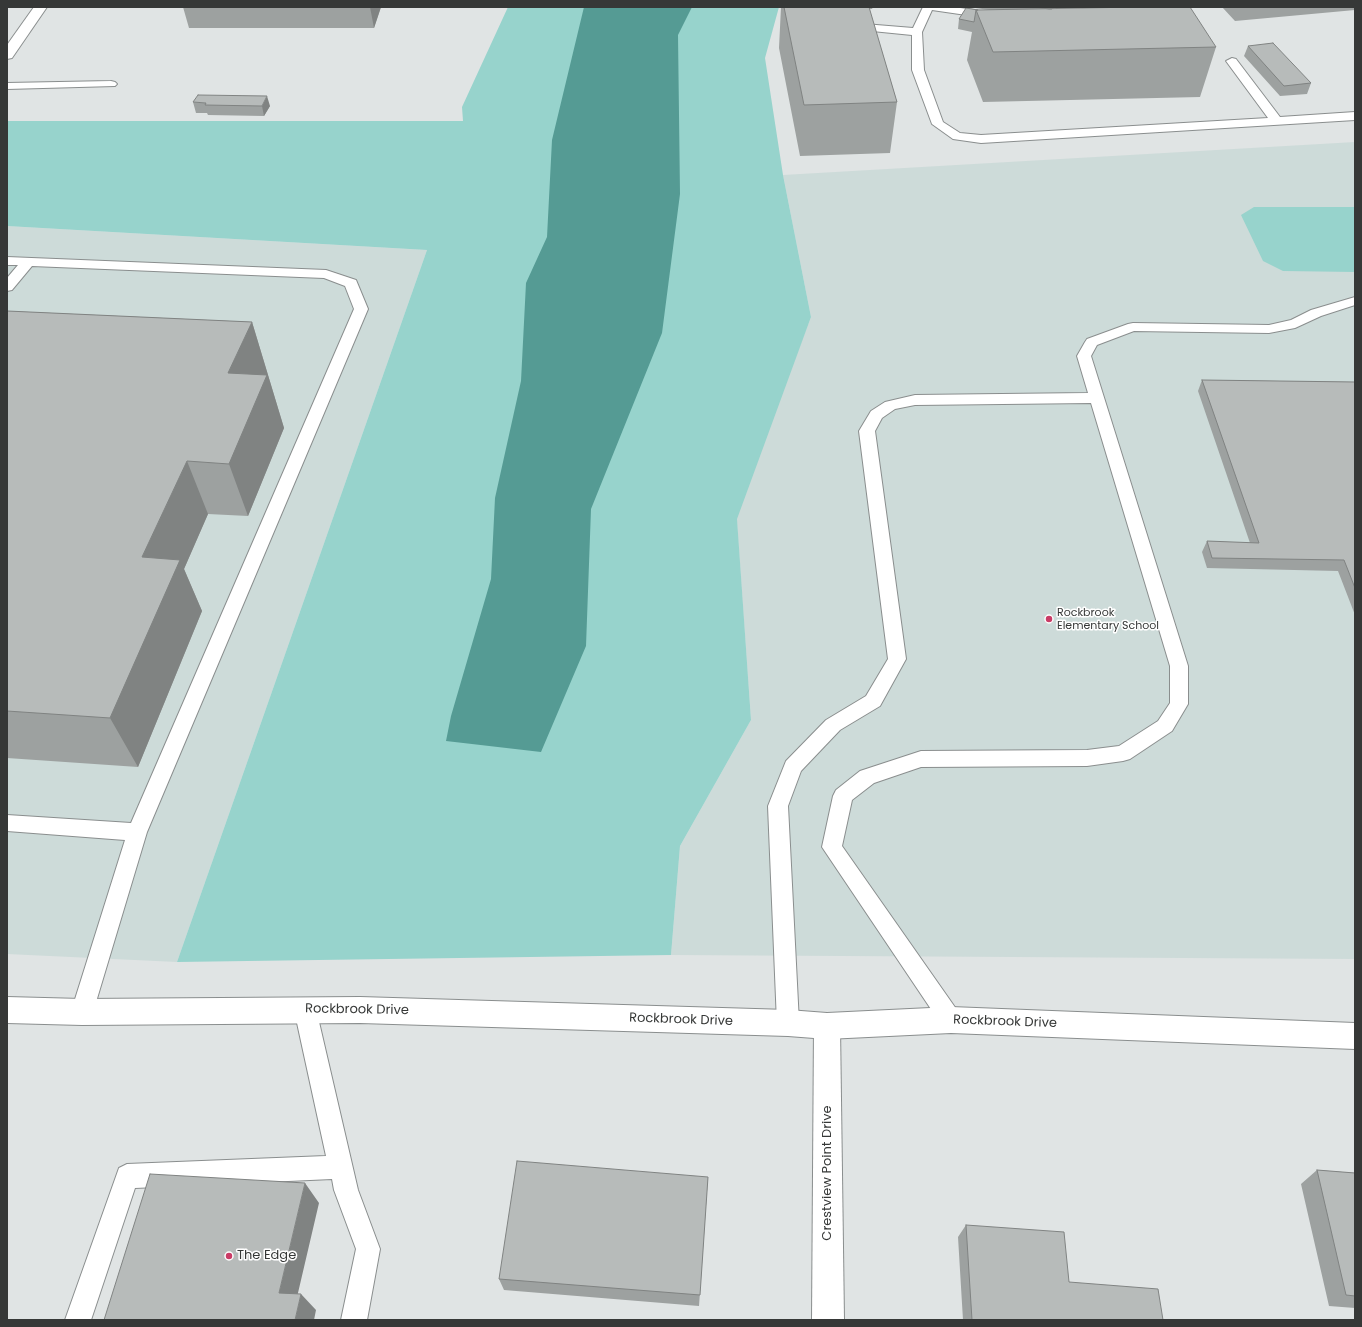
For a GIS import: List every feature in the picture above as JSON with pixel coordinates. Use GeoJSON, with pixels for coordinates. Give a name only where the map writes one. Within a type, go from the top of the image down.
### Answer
{"type":"FeatureCollection","features":[{"type":"Feature","properties":{"kind":"street"},"geometry":{"type":"LineString","coordinates":[[7,55],[41,7]]}},
{"type":"Feature","properties":{"kind":"street","name":"Rockbrook Drive"},"geometry":{"type":"LineString","coordinates":[[7,1010],[82,1012],[305,1009],[788,1023],[827,1026],[952,1020],[1355,1036]]}},
{"type":"Feature","properties":{"kind":"street","name":"Crestview Point Drive"},"geometry":{"type":"LineString","coordinates":[[827,1026],[828,1320]]}},
{"type":"Feature","properties":{"kind":"lane"},"geometry":{"type":"LineString","coordinates":[[928,7],[917,32],[918,70],[938,124],[957,136],[982,139],[1355,116]]}},
{"type":"Feature","properties":{"kind":"lane"},"geometry":{"type":"LineString","coordinates":[[932,7],[995,16]]}},
{"type":"Feature","properties":{"kind":"lane"},"geometry":{"type":"LineString","coordinates":[[841,25],[917,32]]}},
{"type":"Feature","properties":{"kind":"lane"},"geometry":{"type":"LineString","coordinates":[[1232,62],[1277,121]]}},
{"type":"Feature","properties":{"kind":"lane"},"geometry":{"type":"LineString","coordinates":[[7,86],[111,84]]}},
{"type":"Feature","properties":{"kind":"lane"},"geometry":{"type":"LineString","coordinates":[[7,261],[326,274],[351,282],[361,310],[137,832],[82,1012]]}},
{"type":"Feature","properties":{"kind":"lane"},"geometry":{"type":"LineString","coordinates":[[7,286],[28,262]]}},
{"type":"Feature","properties":{"kind":"lane"},"geometry":{"type":"LineString","coordinates":[[952,1020],[832,847],[843,796],[867,776],[921,759],[1087,758],[1123,753],[1165,726],[1179,704],[1179,666],[1084,356],[1092,342],[1133,327],[1269,329],[1295,324],[1316,313],[1355,301]]}},
{"type":"Feature","properties":{"kind":"lane"},"geometry":{"type":"LineString","coordinates":[[788,1023],[778,806],[793,767],[833,725],[873,702],[896,659],[867,431],[876,415],[890,405],[915,400],[1097,398]]}},
{"type":"Feature","properties":{"kind":"lane"},"geometry":{"type":"LineString","coordinates":[[7,823],[137,832]]}},
{"type":"Feature","properties":{"kind":"lane"},"geometry":{"type":"LineString","coordinates":[[305,1009],[346,1190],[368,1249],[354,1320]]}},
{"type":"Feature","properties":{"kind":"lane"},"geometry":{"type":"LineString","coordinates":[[78,1320],[127,1176],[341,1168]]}},
{"type":"Feature","properties":{"kind":"shaded area"},"geometry":{"type":"Polygon","coordinates":[[[508,7],[779,7],[765,58],[783,175],[811,317],[737,519],[751,720],[680,846],[671,955],[177,962],[427,250],[7,226],[7,121],[463,121],[462,107],[508,7]]]}},
{"type":"Feature","properties":{"kind":"shaded area"},"geometry":{"type":"Polygon","coordinates":[[[584,7],[692,7],[678,35],[680,194],[662,333],[591,509],[586,646],[541,752],[446,741],[451,716],[491,579],[495,498],[521,381],[526,283],[547,237],[552,140],[584,7]]]}},
{"type":"Feature","properties":{"kind":"shaded area","name":"Rockbrook Elementary School"},"geometry":{"type":"Polygon","coordinates":[[[1355,142],[1355,959],[671,955],[680,846],[751,720],[736,508],[811,317],[783,175],[1355,142]]]}},
{"type":"Feature","properties":{"kind":"shaded area"},"geometry":{"type":"Polygon","coordinates":[[[1254,207],[1355,207],[1355,272],[1283,271],[1263,261],[1241,215],[1254,207]]]}},
{"type":"Feature","properties":{"kind":"shaded area"},"geometry":{"type":"Polygon","coordinates":[[[7,226],[427,250],[177,962],[7,954],[7,226]]]}},
{"type":"Feature","properties":{"kind":"building"},"geometry":{"type":"Polygon","coordinates":[[[784,7],[869,7],[897,102],[804,105],[784,7]]]}},
{"type":"Feature","properties":{"kind":"building"},"geometry":{"type":"Polygon","coordinates":[[[1036,7],[1053,7],[1052,9],[1049,9],[1036,7]]]}},
{"type":"Feature","properties":{"kind":"building"},"geometry":{"type":"Polygon","coordinates":[[[1190,7],[1216,47],[993,52],[976,10],[1190,7]]]}},
{"type":"Feature","properties":{"kind":"building"},"geometry":{"type":"Polygon","coordinates":[[[966,8],[978,10],[976,10],[974,22],[959,19],[966,8]]]}},
{"type":"Feature","properties":{"kind":"building"},"geometry":{"type":"Polygon","coordinates":[[[1273,43],[1311,83],[1284,86],[1248,46],[1273,43]]]}},
{"type":"Feature","properties":{"kind":"building"},"geometry":{"type":"Polygon","coordinates":[[[198,95],[267,96],[262,106],[205,105],[206,103],[193,102],[198,95]]]}},
{"type":"Feature","properties":{"kind":"building"},"geometry":{"type":"Polygon","coordinates":[[[7,311],[252,322],[228,373],[267,375],[229,464],[187,461],[142,557],[180,560],[110,718],[7,711],[7,311]]]}},
{"type":"Feature","properties":{"kind":"building"},"geometry":{"type":"Polygon","coordinates":[[[1202,380],[1355,382],[1355,588],[1344,560],[1212,558],[1207,541],[1259,543],[1202,380]]]}},
{"type":"Feature","properties":{"kind":"building"},"geometry":{"type":"Polygon","coordinates":[[[517,1161],[708,1177],[700,1295],[499,1279],[517,1161]]]}},
{"type":"Feature","properties":{"kind":"building"},"geometry":{"type":"Polygon","coordinates":[[[1317,1170],[1355,1173],[1355,1296],[1346,1295],[1317,1170]]]}},
{"type":"Feature","properties":{"kind":"building","name":"The Edge"},"geometry":{"type":"Polygon","coordinates":[[[150,1174],[305,1183],[279,1293],[301,1294],[295,1320],[104,1320],[150,1174]]]}},
{"type":"Feature","properties":{"kind":"building"},"geometry":{"type":"Polygon","coordinates":[[[966,1225],[1064,1232],[1069,1282],[1158,1289],[1163,1320],[972,1320],[966,1225]]]}},
{"type":"Feature","properties":{"kind":"place","name":"Rockbrook Elementary School"},"geometry":{"type":"Point","coordinates":[1049,619]}},
{"type":"Feature","properties":{"kind":"place","name":"The Edge"},"geometry":{"type":"Point","coordinates":[229,1256]}}]}
